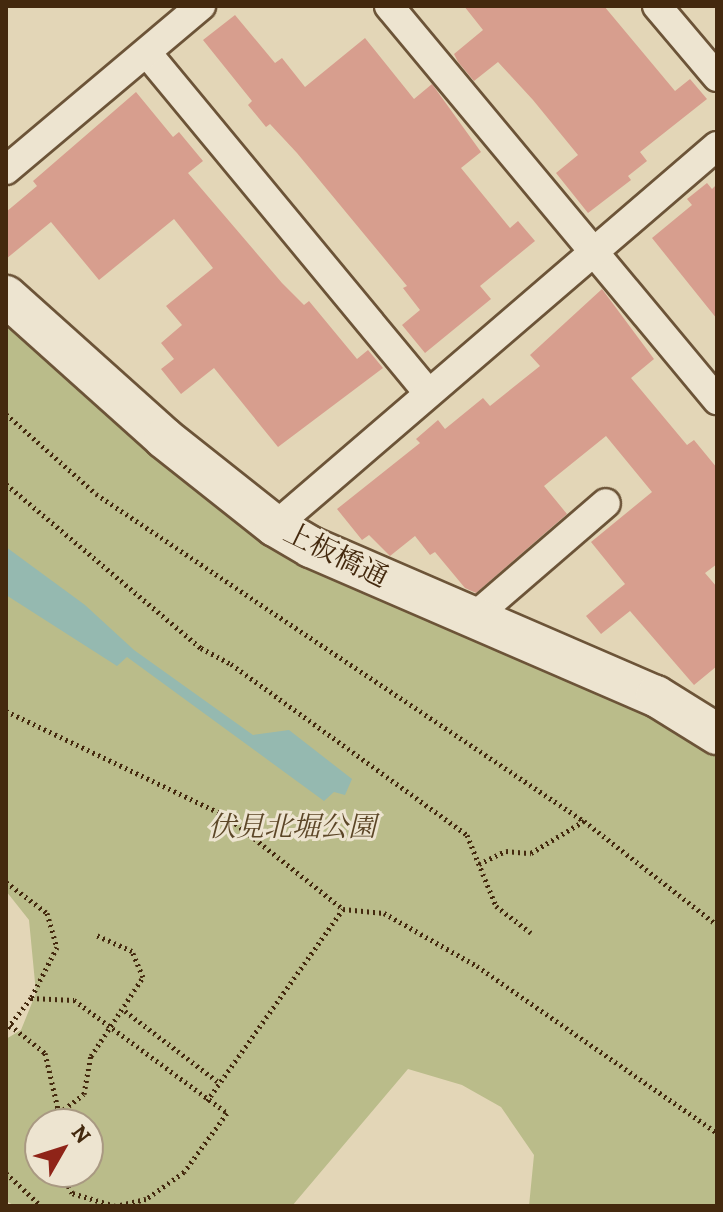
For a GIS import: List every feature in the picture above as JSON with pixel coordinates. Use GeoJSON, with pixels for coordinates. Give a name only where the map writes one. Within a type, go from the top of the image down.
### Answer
{"type":"FeatureCollection","features":[{"type":"Feature","properties":{"kind":"street"},"geometry":{"type":"LineString","coordinates":[[6,170],[201,6]]}},
{"type":"Feature","properties":{"kind":"street"},"geometry":{"type":"LineString","coordinates":[[389,6],[717,400]]}},
{"type":"Feature","properties":{"kind":"street"},"geometry":{"type":"LineString","coordinates":[[657,6],[717,77]]}},
{"type":"Feature","properties":{"kind":"street"},"geometry":{"type":"LineString","coordinates":[[147,53],[427,392]]}},
{"type":"Feature","properties":{"kind":"street"},"geometry":{"type":"LineString","coordinates":[[275,526],[593,248],[717,146]]}},
{"type":"Feature","properties":{"kind":"street","name":"上板橋通"},"geometry":{"type":"LineString","coordinates":[[6,296],[164,438],[275,526],[311,547],[656,696],[717,734]]}},
{"type":"Feature","properties":{"kind":"street"},"geometry":{"type":"LineString","coordinates":[[474,617],[606,503]]}},
{"type":"Feature","properties":{"kind":"path"},"geometry":{"type":"LineString","coordinates":[[6,414],[96,494],[584,821],[717,925]]}},
{"type":"Feature","properties":{"kind":"path"},"geometry":{"type":"LineString","coordinates":[[6,484],[201,648],[231,664],[467,835],[496,906],[531,933]]}},
{"type":"Feature","properties":{"kind":"path"},"geometry":{"type":"LineString","coordinates":[[6,711],[226,816],[343,909],[384,913],[477,966],[717,1133]]}},
{"type":"Feature","properties":{"kind":"path"},"geometry":{"type":"LineString","coordinates":[[479,864],[506,851],[531,853],[584,821]]}},
{"type":"Feature","properties":{"kind":"path"},"geometry":{"type":"LineString","coordinates":[[6,882],[47,913],[57,947],[31,998],[8,1028],[45,1053],[58,1108]]}},
{"type":"Feature","properties":{"kind":"path"},"geometry":{"type":"LineString","coordinates":[[207,1101],[217,1081],[343,909]]}},
{"type":"Feature","properties":{"kind":"path"},"geometry":{"type":"LineString","coordinates":[[66,1108],[84,1094],[91,1056],[125,1011],[143,977],[132,951],[96,935]]}},
{"type":"Feature","properties":{"kind":"path"},"geometry":{"type":"LineString","coordinates":[[31,998],[74,1000],[227,1113],[184,1172],[146,1199],[115,1206],[72,1193],[69,1188]]}},
{"type":"Feature","properties":{"kind":"path"},"geometry":{"type":"LineString","coordinates":[[125,1011],[217,1081]]}},
{"type":"Feature","properties":{"kind":"path"},"geometry":{"type":"LineString","coordinates":[[6,1173],[41,1206]]}},
{"type":"Feature","properties":{"kind":"green space","name":"伏見北堀公園"},"geometry":{"type":"Polygon","coordinates":[[[6,311],[110,411],[717,750],[717,1206],[529,1206],[534,1155],[501,1107],[462,1085],[408,1069],[292,1206],[15,1206],[6,1201],[6,1039],[21,1030],[36,993],[29,920],[6,891],[6,311]]]}},
{"type":"Feature","properties":{"kind":"water"},"geometry":{"type":"Polygon","coordinates":[[[6,547],[85,605],[134,650],[253,735],[289,730],[352,779],[345,795],[334,792],[324,801],[127,657],[117,666],[6,595],[6,547]]]}},
{"type":"Feature","properties":{"kind":"building"},"geometry":{"type":"Polygon","coordinates":[[[464,6],[604,6],[675,91],[690,79],[707,99],[640,152],[647,161],[628,176],[631,180],[588,213],[556,173],[578,155],[533,100],[498,62],[474,81],[458,62],[454,54],[483,30],[464,6]]]}},
{"type":"Feature","properties":{"kind":"building"},"geometry":{"type":"Polygon","coordinates":[[[235,15],[275,63],[282,58],[305,87],[365,38],[414,99],[432,84],[481,152],[461,168],[510,228],[518,221],[535,241],[480,286],[491,299],[425,353],[402,325],[420,310],[403,288],[407,286],[297,153],[270,124],[266,127],[248,105],[252,101],[203,40],[235,15]]]}},
{"type":"Feature","properties":{"kind":"building"},"geometry":{"type":"Polygon","coordinates":[[[136,92],[173,137],[179,132],[203,161],[188,173],[282,283],[304,305],[309,301],[357,359],[368,350],[383,368],[278,447],[214,368],[181,394],[161,369],[174,359],[161,343],[182,325],[166,306],[213,268],[174,219],[99,280],[51,222],[6,259],[6,212],[37,186],[33,181],[136,92]]]}},
{"type":"Feature","properties":{"kind":"building"},"geometry":{"type":"Polygon","coordinates":[[[707,183],[712,189],[717,184],[717,319],[652,238],[692,205],[687,199],[707,183]]]}},
{"type":"Feature","properties":{"kind":"building"},"geometry":{"type":"Polygon","coordinates":[[[602,289],[654,359],[631,378],[687,445],[694,440],[717,468],[717,564],[705,573],[717,587],[717,666],[694,685],[630,611],[601,634],[586,616],[625,584],[591,542],[652,492],[606,436],[544,486],[567,514],[476,593],[465,588],[435,552],[430,555],[415,536],[390,556],[369,535],[362,540],[337,509],[420,443],[416,439],[438,420],[445,429],[483,398],[490,406],[540,366],[530,355],[602,289]]]}}]}
